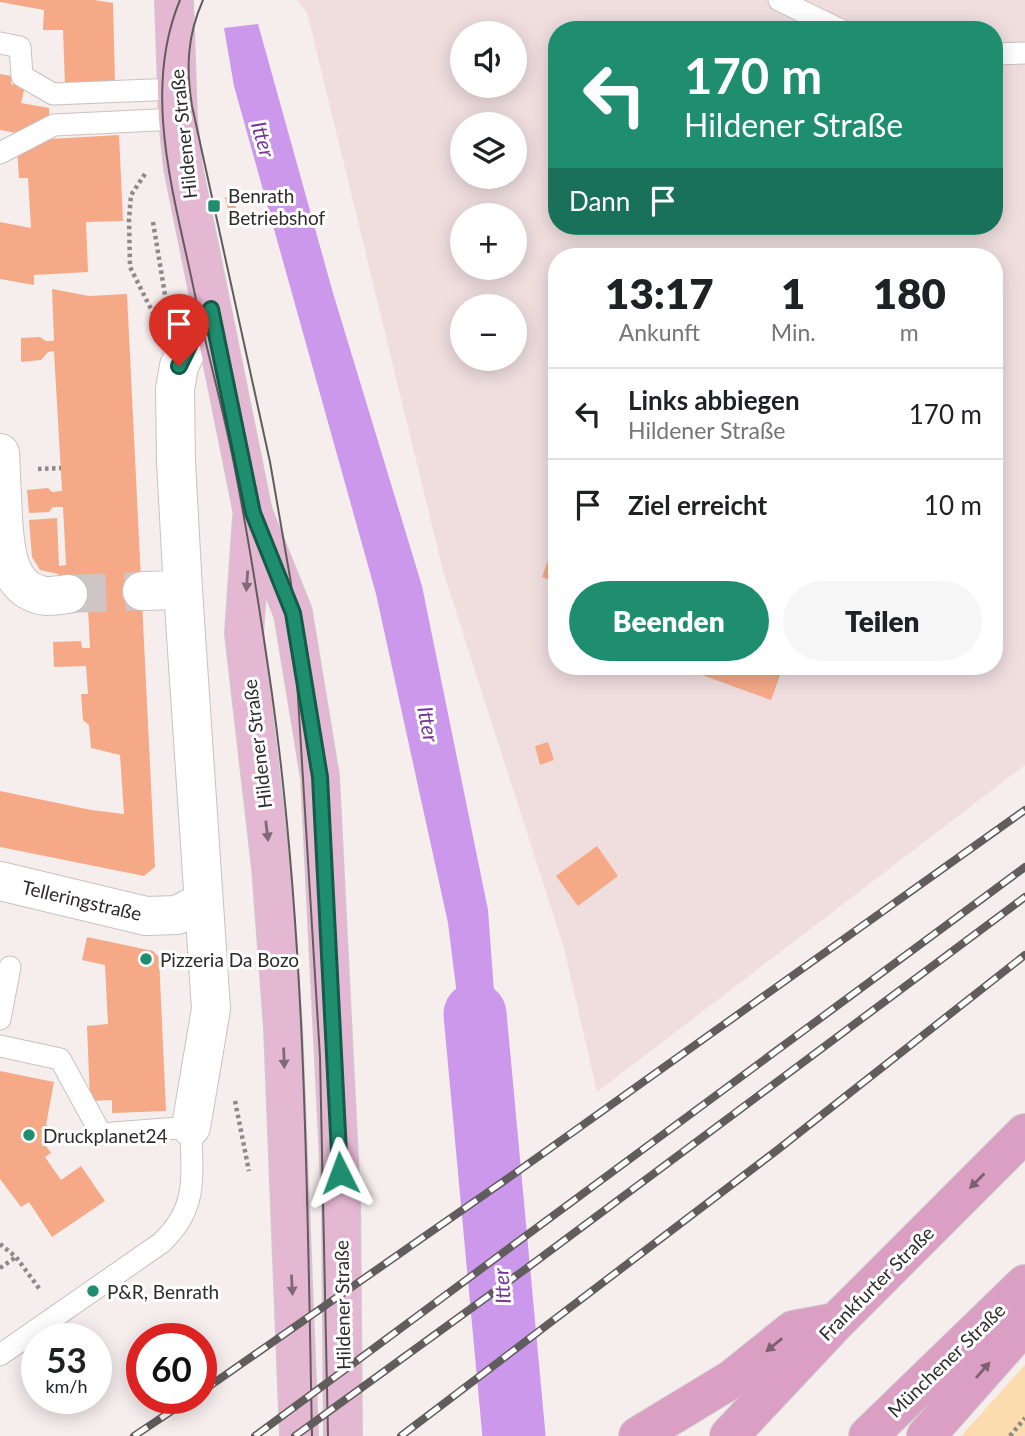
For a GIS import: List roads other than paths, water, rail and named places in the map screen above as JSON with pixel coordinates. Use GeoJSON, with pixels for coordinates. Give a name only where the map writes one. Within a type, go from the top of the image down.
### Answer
{"type":"FeatureCollection","features":[{"type":"Feature","properties":{"kind":"highway","name":"Frankfurter Straße"},"geometry":{"type":"LineString","coordinates":[[729,1436],[836,1322],[1025,1133]]}},
{"type":"Feature","properties":{"kind":"highway","name":"Münchener Straße"},"geometry":{"type":"LineString","coordinates":[[868,1436],[1025,1284]]}},
{"type":"Feature","properties":{"kind":"highway"},"geometry":{"type":"LineString","coordinates":[[638,1436],[732,1379],[793,1330],[836,1322]]}},
{"type":"Feature","properties":{"kind":"highway"},"geometry":{"type":"LineString","coordinates":[[926,1436],[1025,1324]]}},
{"type":"Feature","properties":{"kind":"main road","name":"Hildener Straße"},"geometry":{"type":"LineString","coordinates":[[174,0],[177,104],[183,167],[253,513],[293,613],[320,777],[341,1200],[343,1436]]}},
{"type":"Feature","properties":{"kind":"main road","name":"Hildener Straße"},"geometry":{"type":"LineString","coordinates":[[253,513],[244,633],[271,867],[282,1014],[299,1436]]}},
{"type":"Feature","properties":{"kind":"street"},"geometry":{"type":"LineString","coordinates":[[191,1127],[211,1009],[174,421],[179,366],[201,321],[211,309]]}},
{"type":"Feature","properties":{"kind":"street"},"geometry":{"type":"LineString","coordinates":[[0,453],[5,553],[19,581],[33,590]]}},
{"type":"Feature","properties":{"kind":"street"},"geometry":{"type":"LineString","coordinates":[[142,591],[183,590]]}},
{"type":"Feature","properties":{"kind":"street","name":"Telleringstraße"},"geometry":{"type":"LineString","coordinates":[[0,881],[146,916],[177,915],[203,902]]}},
{"type":"Feature","properties":{"kind":"lane"},"geometry":{"type":"LineString","coordinates":[[779,0],[822,21]]}},
{"type":"Feature","properties":{"kind":"lane"},"geometry":{"type":"LineString","coordinates":[[0,43],[20,47],[22,76],[53,93],[177,104]]}},
{"type":"Feature","properties":{"kind":"lane"},"geometry":{"type":"LineString","coordinates":[[1003,54],[1025,53]]}},
{"type":"Feature","properties":{"kind":"lane"},"geometry":{"type":"LineString","coordinates":[[0,153],[54,125],[177,104]]}},
{"type":"Feature","properties":{"kind":"lane"},"geometry":{"type":"LineString","coordinates":[[0,1019],[10,967]]}},
{"type":"Feature","properties":{"kind":"lane"},"geometry":{"type":"LineString","coordinates":[[0,1046],[60,1059],[101,1134],[191,1127],[191,1190],[186,1211],[174,1231],[142,1257],[0,1355]]}},
{"type":"Feature","properties":{"kind":"water"},"geometry":{"type":"Polygon","coordinates":[[[258,24],[333,293],[422,586],[488,910],[501,1086],[471,1107],[448,923],[376,594],[234,86],[224,28],[258,24]]]}},
{"type":"Feature","properties":{"kind":"water"},"geometry":{"type":"Polygon","coordinates":[[[503,1124],[506,1162],[477,1181],[472,1146],[503,1124]]]}},
{"type":"Feature","properties":{"kind":"water"},"geometry":{"type":"Polygon","coordinates":[[[529,1367],[538,1436],[485,1436],[479,1397],[529,1367]]]}},
{"type":"Feature","properties":{"kind":"waterway","name":"Itter"},"geometry":{"type":"LineString","coordinates":[[475,1014],[514,1436]]}},
{"type":"Feature","properties":{"kind":"tunnel"},"geometry":{"type":"LineString","coordinates":[[68,594],[142,591]]}},
{"type":"Feature","properties":{"kind":"tram line"},"geometry":{"type":"LineString","coordinates":[[180,0],[168,36],[163,73],[162,111],[166,150],[180,226],[230,443],[250,550],[272,694],[292,879],[303,1064],[312,1436]]}},
{"type":"Feature","properties":{"kind":"tram line"},"geometry":{"type":"LineString","coordinates":[[203,0],[189,52],[192,106],[270,462],[291,583],[320,1057],[328,1436]]}},
{"type":"Feature","properties":{"kind":"railway"},"geometry":{"type":"LineString","coordinates":[[217,1381],[514,1174],[1025,810]]}},
{"type":"Feature","properties":{"kind":"railway"},"geometry":{"type":"LineString","coordinates":[[255,1436],[1025,867]]}},
{"type":"Feature","properties":{"kind":"railway"},"geometry":{"type":"LineString","coordinates":[[295,1436],[527,1268],[1025,897]]}},
{"type":"Feature","properties":{"kind":"railway"},"geometry":{"type":"LineString","coordinates":[[401,1436],[776,1151],[1025,955]]}},
{"type":"Feature","properties":{"kind":"railway"},"geometry":{"type":"LineString","coordinates":[[134,1436],[167,1414]]}},
{"type":"Feature","properties":{"kind":"place","name":"Benrath Betriebshof"},"geometry":{"type":"Point","coordinates":[214,206]}},
{"type":"Feature","properties":{"kind":"place","name":"Pizzeria Da Bozo"},"geometry":{"type":"Point","coordinates":[146,959]}},
{"type":"Feature","properties":{"kind":"place","name":"Druckplanet24"},"geometry":{"type":"Point","coordinates":[29,1135]}},
{"type":"Feature","properties":{"kind":"place","name":"P&R, Benrath"},"geometry":{"type":"Point","coordinates":[93,1291]}}]}
